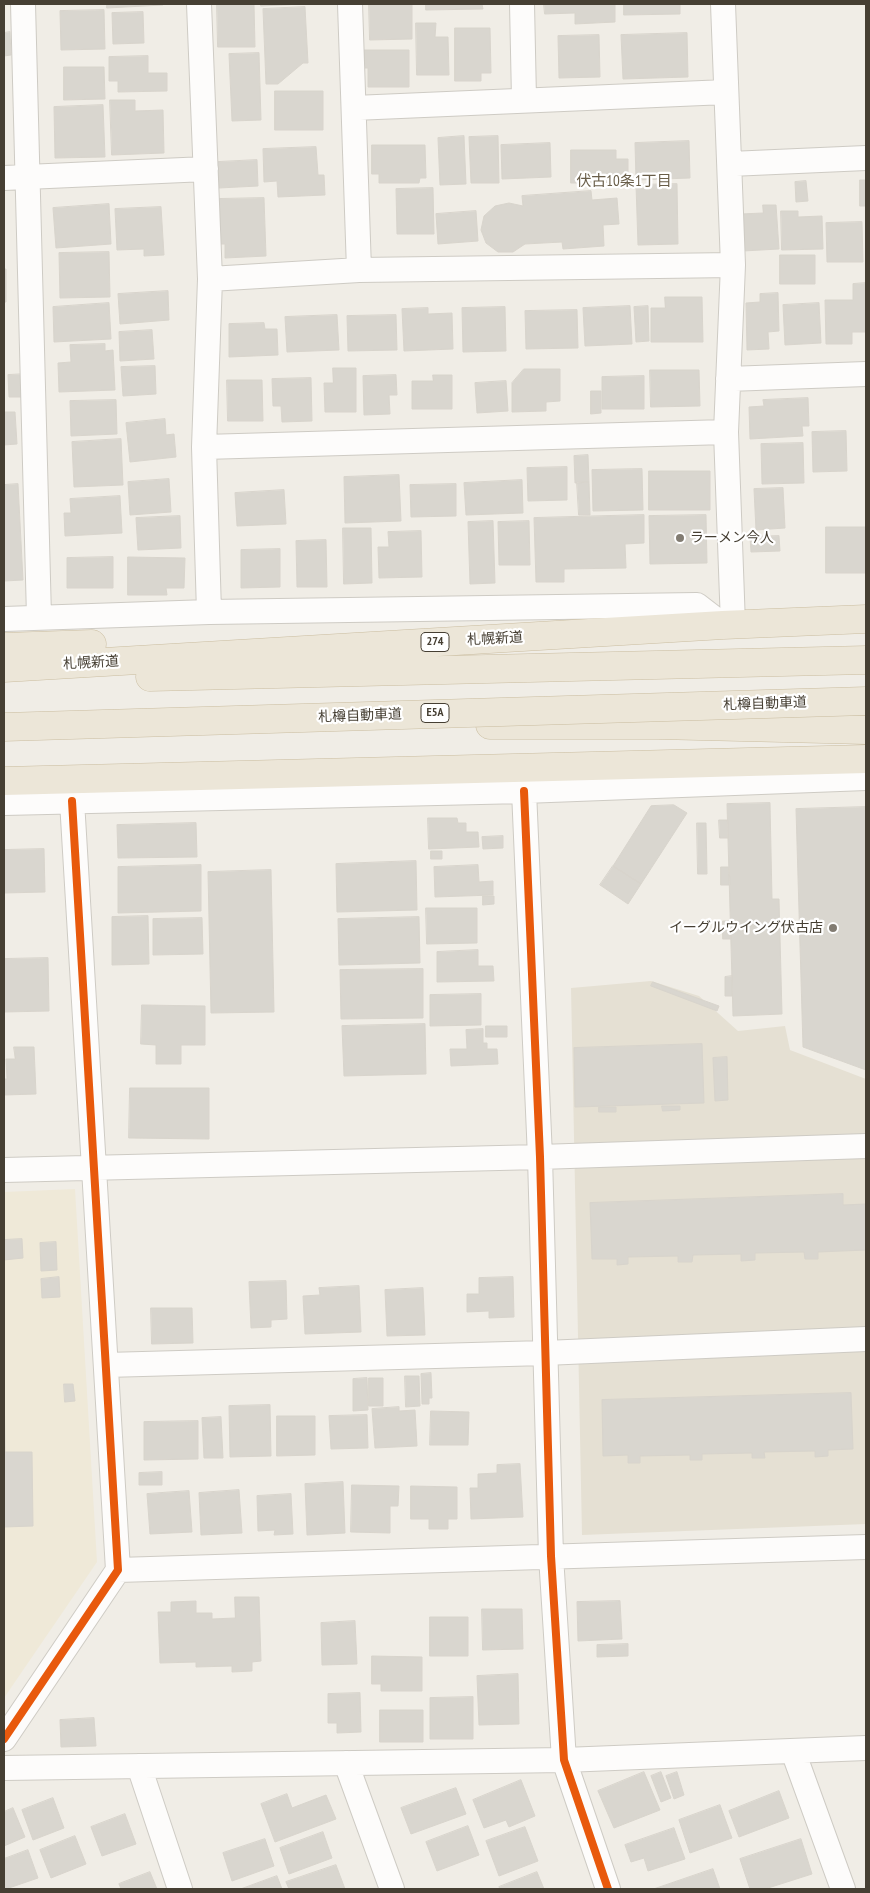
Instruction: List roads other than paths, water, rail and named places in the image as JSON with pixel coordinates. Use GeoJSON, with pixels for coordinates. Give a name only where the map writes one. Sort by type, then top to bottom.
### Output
{"type":"FeatureCollection","features":[{"type":"Feature","properties":{"kind":"highway","name":"札幌新道"},"geometry":{"type":"LineString","coordinates":[[4,668],[728,625],[866,619]]}},
{"type":"Feature","properties":{"kind":"highway"},"geometry":{"type":"LineString","coordinates":[[4,647],[366,635],[400,644]]}},
{"type":"Feature","properties":{"kind":"highway"},"geometry":{"type":"LineString","coordinates":[[4,681],[866,660]]}},
{"type":"Feature","properties":{"kind":"highway","name":"札樽自動車道"},"geometry":{"type":"LineString","coordinates":[[4,726],[866,701]]}},
{"type":"Feature","properties":{"kind":"highway"},"geometry":{"type":"LineString","coordinates":[[4,726],[657,725],[866,730]]}},
{"type":"Feature","properties":{"kind":"highway"},"geometry":{"type":"LineString","coordinates":[[4,781],[866,759]]}},
{"type":"Feature","properties":{"kind":"street"},"geometry":{"type":"LineString","coordinates":[[23,4],[39,617]]}},
{"type":"Feature","properties":{"kind":"street"},"geometry":{"type":"LineString","coordinates":[[199,4],[210,279],[204,447],[209,612]]}},
{"type":"Feature","properties":{"kind":"street"},"geometry":{"type":"LineString","coordinates":[[350,4],[359,270]]}},
{"type":"Feature","properties":{"kind":"street"},"geometry":{"type":"LineString","coordinates":[[522,4],[524,99]]}},
{"type":"Feature","properties":{"kind":"street"},"geometry":{"type":"LineString","coordinates":[[723,4],[733,264],[726,432],[728,625]]}},
{"type":"Feature","properties":{"kind":"street"},"geometry":{"type":"LineString","coordinates":[[354,108],[524,99],[726,92]]}},
{"type":"Feature","properties":{"kind":"street"},"geometry":{"type":"LineString","coordinates":[[730,164],[866,158]]}},
{"type":"Feature","properties":{"kind":"street"},"geometry":{"type":"LineString","coordinates":[[4,178],[206,169]]}},
{"type":"Feature","properties":{"kind":"street"},"geometry":{"type":"LineString","coordinates":[[210,279],[359,270],[733,264]]}},
{"type":"Feature","properties":{"kind":"street"},"geometry":{"type":"LineString","coordinates":[[728,378],[866,374]]}},
{"type":"Feature","properties":{"kind":"street"},"geometry":{"type":"LineString","coordinates":[[204,447],[726,432]]}},
{"type":"Feature","properties":{"kind":"street"},"geometry":{"type":"LineString","coordinates":[[4,619],[209,612],[697,605],[728,625]]}},
{"type":"Feature","properties":{"kind":"street"},"geometry":{"type":"LineString","coordinates":[[4,804],[524,791],[866,778]]}},
{"type":"Feature","properties":{"kind":"street"},"geometry":{"type":"LineString","coordinates":[[524,791],[540,1157],[551,1556],[564,1760],[608,1889]]}},
{"type":"Feature","properties":{"kind":"street"},"geometry":{"type":"LineString","coordinates":[[4,1739],[118,1570],[72,801]]}},
{"type":"Feature","properties":{"kind":"street"},"geometry":{"type":"LineString","coordinates":[[4,1170],[540,1157],[866,1146]]}},
{"type":"Feature","properties":{"kind":"street"},"geometry":{"type":"LineString","coordinates":[[106,1365],[545,1353],[866,1339]]}},
{"type":"Feature","properties":{"kind":"street"},"geometry":{"type":"LineString","coordinates":[[118,1570],[866,1547]]}},
{"type":"Feature","properties":{"kind":"street"},"geometry":{"type":"LineString","coordinates":[[4,1768],[564,1760],[866,1748]]}},
{"type":"Feature","properties":{"kind":"street"},"geometry":{"type":"LineString","coordinates":[[793,1751],[843,1889]]}},
{"type":"Feature","properties":{"kind":"street"},"geometry":{"type":"LineString","coordinates":[[346,1763],[392,1889]]}},
{"type":"Feature","properties":{"kind":"street"},"geometry":{"type":"LineString","coordinates":[[139,1766],[180,1889]]}},
{"type":"Feature","properties":{"kind":"place","name":"ラーメン今人"},"geometry":{"type":"Point","coordinates":[680,538]}},
{"type":"Feature","properties":{"kind":"place","name":"イーグルウイング伏古店"},"geometry":{"type":"Point","coordinates":[833,928]}},
{"type":"Feature","properties":{"kind":"district","name":"伏古10条1丁目"},"geometry":{"type":"Point","coordinates":[624,182]}}]}
